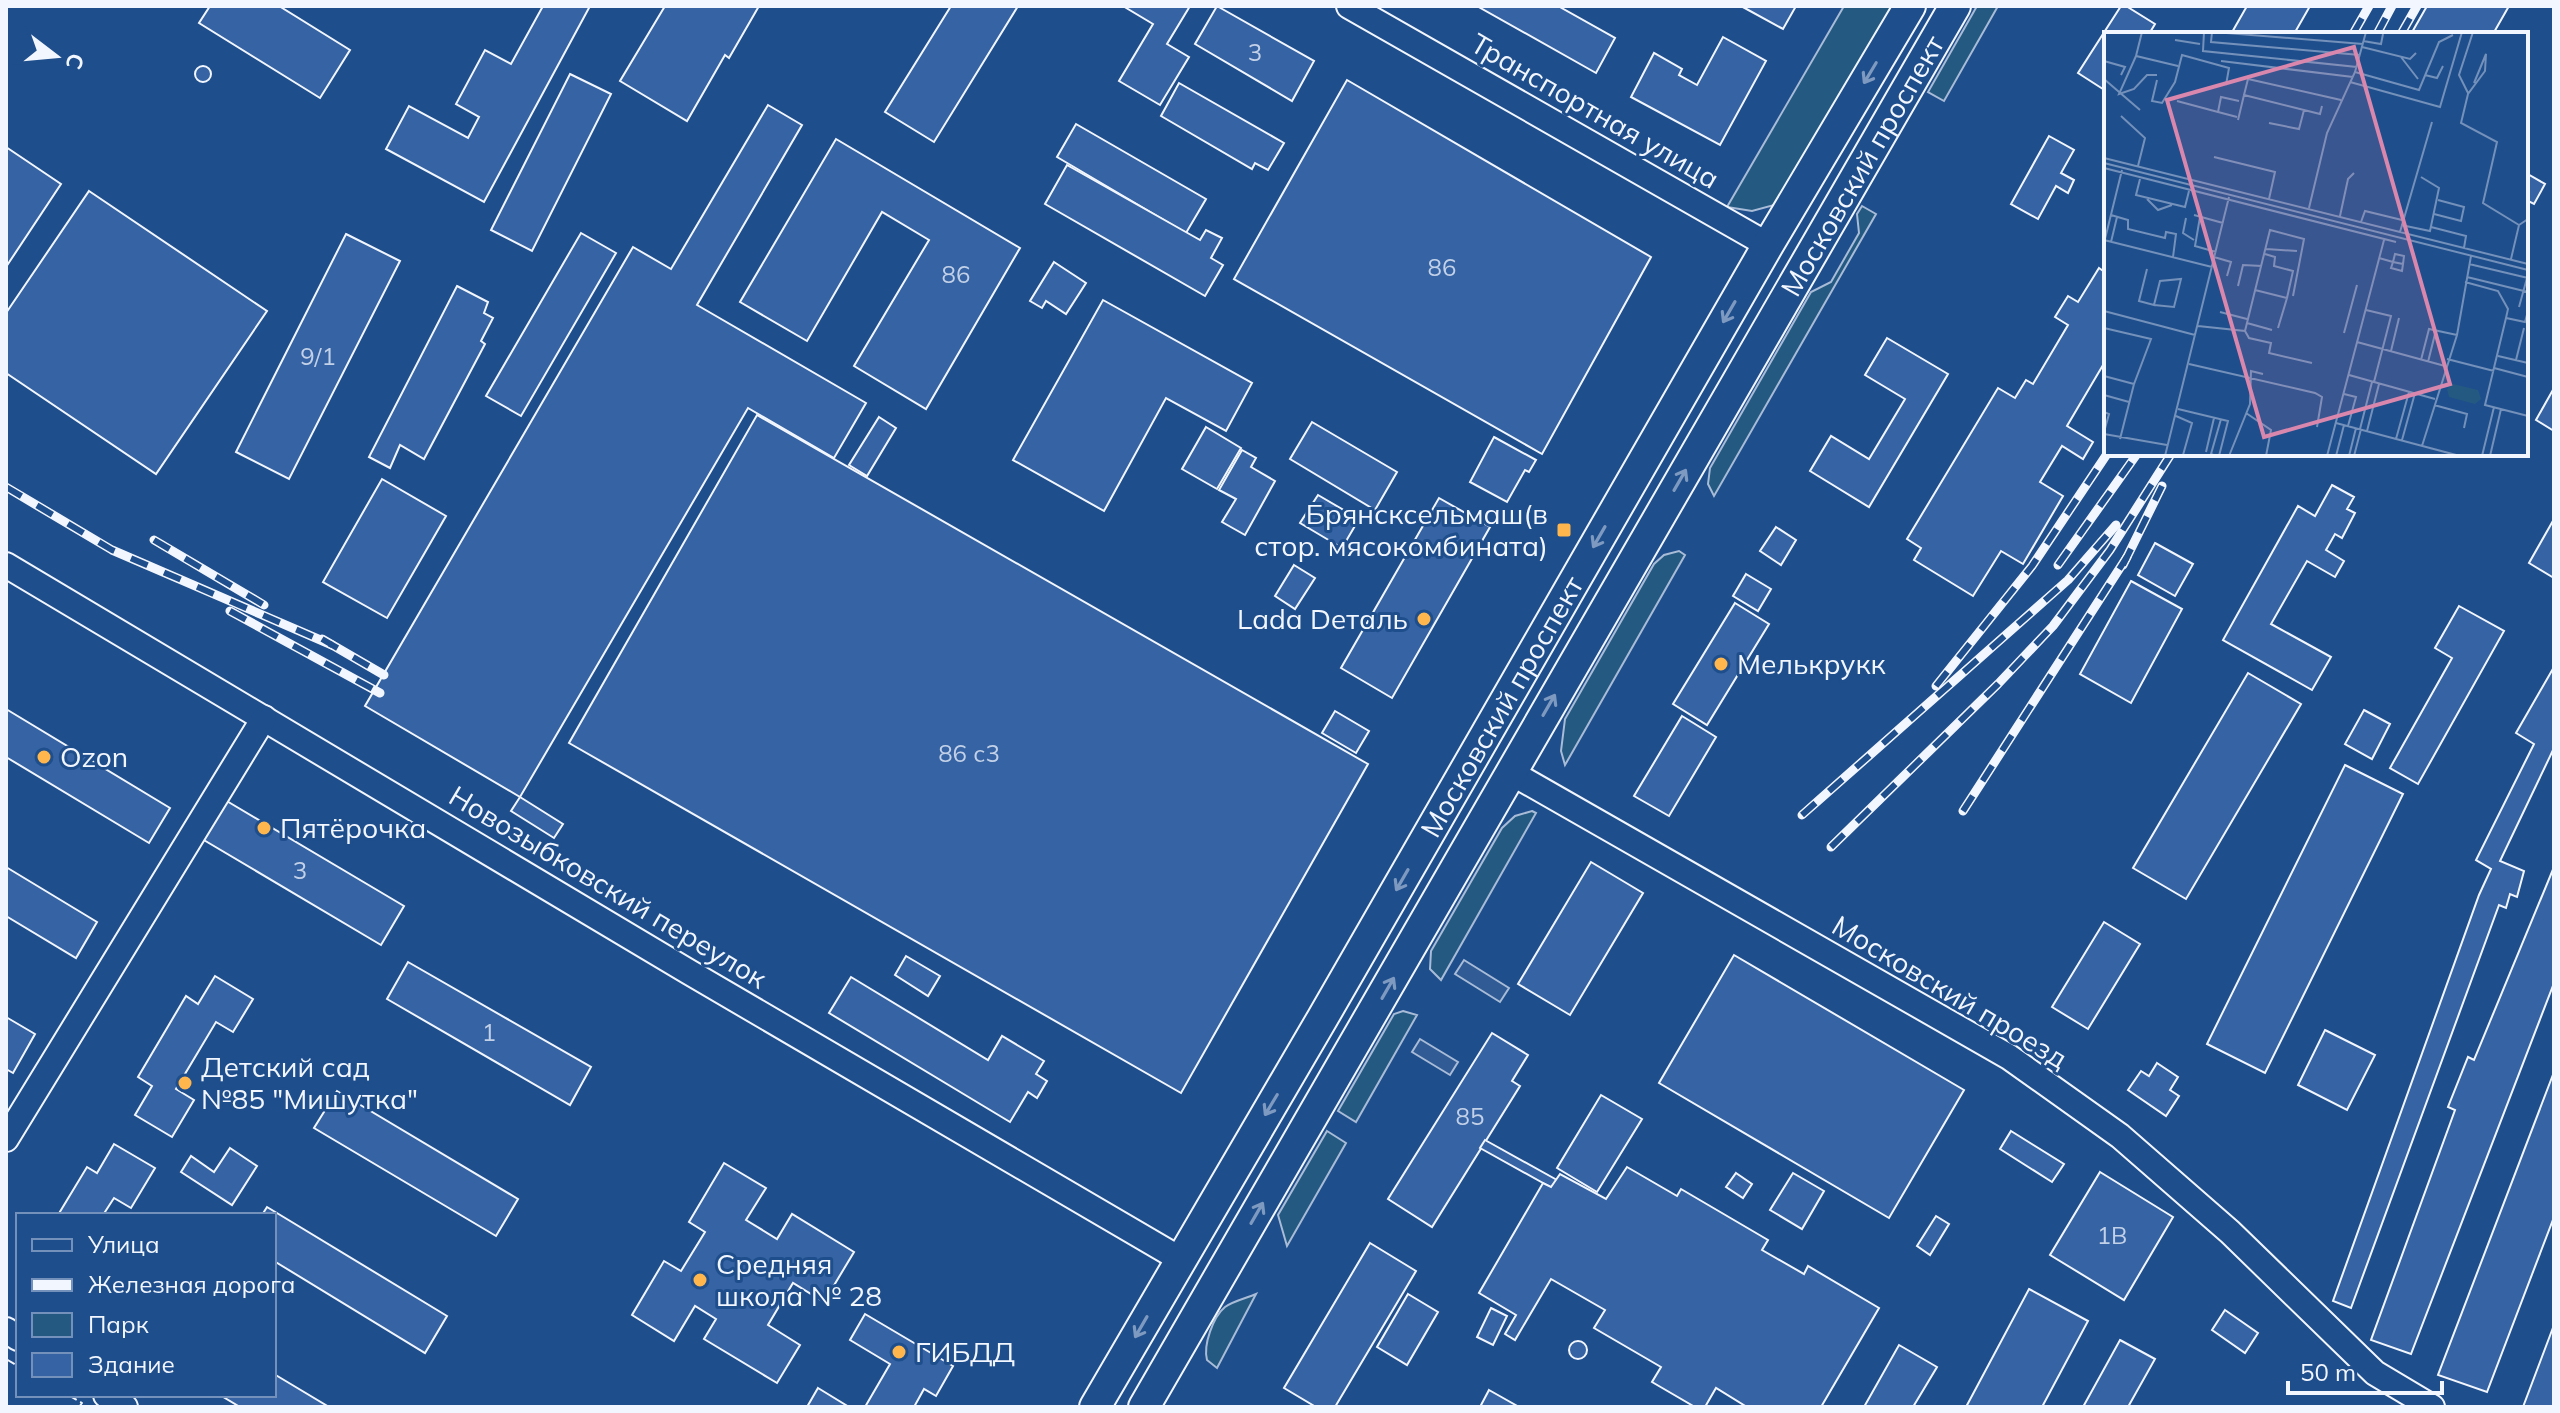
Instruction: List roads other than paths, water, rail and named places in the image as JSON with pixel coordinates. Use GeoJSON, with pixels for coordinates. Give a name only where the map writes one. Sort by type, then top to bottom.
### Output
{"type":"FeatureCollection","features":[{"type":"Feature","properties":{"kind":"main road","name":"Московский проспект"},"geometry":{"type":"LineString","coordinates":[[1095,1407],[1768,245],[1910,6]]}},
{"type":"Feature","properties":{"kind":"main road","name":"Московский проспект"},"geometry":{"type":"LineString","coordinates":[[1144,1407],[1955,6]]}},
{"type":"Feature","properties":{"kind":"main road"},"geometry":{"type":"LineString","coordinates":[[1768,245],[1805,266]]}},
{"type":"Feature","properties":{"kind":"main road"},"geometry":{"type":"LineString","coordinates":[[1180,1259],[1218,1280]]}},
{"type":"Feature","properties":{"kind":"street","name":"Транспортная улица"},"geometry":{"type":"LineString","coordinates":[[1349,6],[1768,245]]}},
{"type":"Feature","properties":{"kind":"street","name":"Новозыбковский переулок"},"geometry":{"type":"LineString","coordinates":[[6,565],[689,972],[1180,1259]]}},
{"type":"Feature","properties":{"kind":"street"},"geometry":{"type":"LineString","coordinates":[[6,1139],[264,718]]}},
{"type":"Feature","properties":{"kind":"street","name":"Московский проезд"},"geometry":{"type":"LineString","coordinates":[[1510,772],[2009,1057],[2120,1136],[2230,1232],[2375,1373],[2432,1407]]}},
{"type":"Feature","properties":{"kind":"railway"},"geometry":{"type":"LineString","coordinates":[[2354,32],[2369,6]]}},
{"type":"Feature","properties":{"kind":"railway"},"geometry":{"type":"LineString","coordinates":[[2378,32],[2392,6]]}},
{"type":"Feature","properties":{"kind":"railway"},"geometry":{"type":"LineString","coordinates":[[2402,32],[2417,6]]}},
{"type":"Feature","properties":{"kind":"railway"},"geometry":{"type":"LineString","coordinates":[[1936,686],[2032,566],[2106,456]]}},
{"type":"Feature","properties":{"kind":"railway"},"geometry":{"type":"LineString","coordinates":[[2058,565],[2136,456]]}},
{"type":"Feature","properties":{"kind":"railway"},"geometry":{"type":"LineString","coordinates":[[1831,847],[2053,626],[2110,550],[2170,456]]}},
{"type":"Feature","properties":{"kind":"railway"},"geometry":{"type":"LineString","coordinates":[[2123,565],[2162,486]]}},
{"type":"Feature","properties":{"kind":"railway"},"geometry":{"type":"LineString","coordinates":[[6,487],[112,550],[332,645]]}},
{"type":"Feature","properties":{"kind":"railway"},"geometry":{"type":"LineString","coordinates":[[1802,815],[2068,580],[2116,525]]}},
{"type":"Feature","properties":{"kind":"railway"},"geometry":{"type":"LineString","coordinates":[[154,540],[264,605]]}},
{"type":"Feature","properties":{"kind":"railway"},"geometry":{"type":"LineString","coordinates":[[1963,811],[2127,557]]}},
{"type":"Feature","properties":{"kind":"railway"},"geometry":{"type":"LineString","coordinates":[[230,611],[380,693]]}},
{"type":"Feature","properties":{"kind":"railway"},"geometry":{"type":"LineString","coordinates":[[322,639],[384,675]]}},
{"type":"Feature","properties":{"kind":"place","name":"Брянсксельмаш(в стор. мясокомбината)"},"geometry":{"type":"Point","coordinates":[1564,530]}},
{"type":"Feature","properties":{"kind":"place","name":"Lada Dеталь"},"geometry":{"type":"Point","coordinates":[1424,619]}},
{"type":"Feature","properties":{"kind":"place","name":"Мелькрукк"},"geometry":{"type":"Point","coordinates":[1721,664]}},
{"type":"Feature","properties":{"kind":"place","name":"Ozon"},"geometry":{"type":"Point","coordinates":[44,757]}},
{"type":"Feature","properties":{"kind":"place","name":"Пятёрочка"},"geometry":{"type":"Point","coordinates":[264,828]}},
{"type":"Feature","properties":{"kind":"place","name":"Детский сад №85 \"Мишутка\""},"geometry":{"type":"Point","coordinates":[185,1083]}},
{"type":"Feature","properties":{"kind":"place","name":"Средняя школа № 28"},"geometry":{"type":"Point","coordinates":[700,1280]}},
{"type":"Feature","properties":{"kind":"place","name":"ГИБДД"},"geometry":{"type":"Point","coordinates":[899,1352]}}]}
